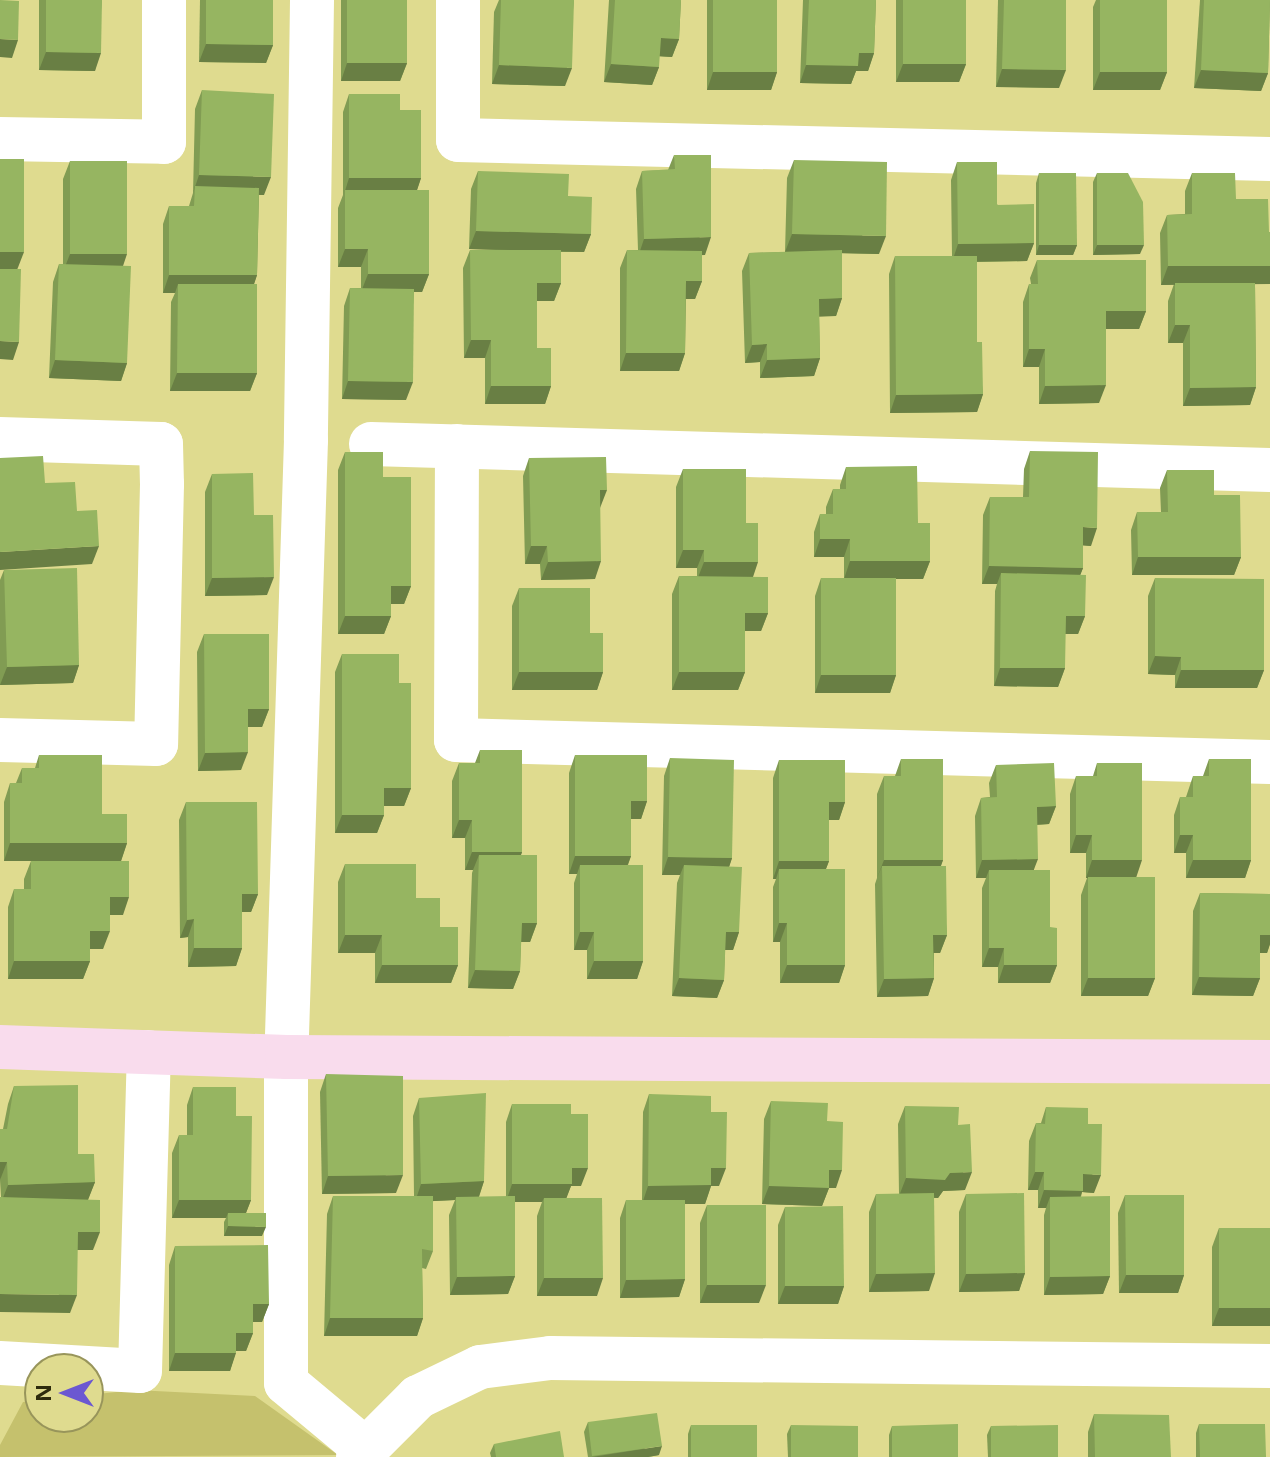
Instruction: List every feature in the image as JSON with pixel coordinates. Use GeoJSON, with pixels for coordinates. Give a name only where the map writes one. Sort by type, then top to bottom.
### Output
{"type":"FeatureCollection","features":[{"type":"Feature","properties":{"kind":"street"},"geometry":{"type":"LineString","coordinates":[[0,139],[164,142],[164,0]]}},
{"type":"Feature","properties":{"kind":"street"},"geometry":{"type":"LineString","coordinates":[[312,0],[306,440],[287,1057],[286,1383],[361,1452],[418,1397],[480,1367],[550,1358],[1270,1366]]}},
{"type":"Feature","properties":{"kind":"street"},"geometry":{"type":"LineString","coordinates":[[458,0],[458,140],[1270,159]]}},
{"type":"Feature","properties":{"kind":"street"},"geometry":{"type":"LineString","coordinates":[[0,439],[161,444],[162,484],[156,744],[0,740]]}},
{"type":"Feature","properties":{"kind":"street"},"geometry":{"type":"LineString","coordinates":[[371,444],[1270,470]]}},
{"type":"Feature","properties":{"kind":"street"},"geometry":{"type":"LineString","coordinates":[[457,446],[456,740],[1270,762]]}},
{"type":"Feature","properties":{"kind":"street"},"geometry":{"type":"LineString","coordinates":[[0,1047],[287,1057],[1270,1062]]}},
{"type":"Feature","properties":{"kind":"street"},"geometry":{"type":"LineString","coordinates":[[0,1363],[140,1371],[149,1052]]}},
{"type":"Feature","properties":{"kind":"shaded area"},"geometry":{"type":"Polygon","coordinates":[[[135,1390],[255,1396],[338,1455],[0,1457],[0,1445],[23,1402],[24,1433],[104,1433],[104,1393],[135,1390]]]}},
{"type":"Feature","properties":{"kind":"building"},"geometry":{"type":"Polygon","coordinates":[[[0,0],[19,1],[18,40],[0,39],[0,0]]]}},
{"type":"Feature","properties":{"kind":"building"},"geometry":{"type":"Polygon","coordinates":[[[46,0],[102,0],[101,53],[46,52],[46,0]]]}},
{"type":"Feature","properties":{"kind":"building"},"geometry":{"type":"Polygon","coordinates":[[[206,0],[273,0],[273,45],[206,44],[206,0]]]}},
{"type":"Feature","properties":{"kind":"building"},"geometry":{"type":"Polygon","coordinates":[[[347,0],[407,0],[407,63],[347,63],[347,0]]]}},
{"type":"Feature","properties":{"kind":"building"},"geometry":{"type":"Polygon","coordinates":[[[501,0],[574,0],[572,68],[499,65],[501,0]]]}},
{"type":"Feature","properties":{"kind":"building"},"geometry":{"type":"Polygon","coordinates":[[[615,0],[681,0],[679,39],[661,38],[659,67],[611,64],[615,0]]]}},
{"type":"Feature","properties":{"kind":"building"},"geometry":{"type":"Polygon","coordinates":[[[713,0],[777,0],[777,72],[713,72],[713,0]]]}},
{"type":"Feature","properties":{"kind":"building"},"geometry":{"type":"Polygon","coordinates":[[[809,0],[876,0],[874,53],[859,53],[858,66],[806,65],[809,0]]]}},
{"type":"Feature","properties":{"kind":"building"},"geometry":{"type":"Polygon","coordinates":[[[903,0],[966,0],[966,64],[903,64],[903,0]]]}},
{"type":"Feature","properties":{"kind":"building"},"geometry":{"type":"Polygon","coordinates":[[[1004,0],[1066,0],[1066,70],[1002,69],[1004,0]]]}},
{"type":"Feature","properties":{"kind":"building"},"geometry":{"type":"Polygon","coordinates":[[[1100,0],[1167,0],[1167,72],[1100,72],[1100,0]]]}},
{"type":"Feature","properties":{"kind":"building"},"geometry":{"type":"Polygon","coordinates":[[[1204,0],[1270,0],[1268,73],[1201,70],[1204,0]]]}},
{"type":"Feature","properties":{"kind":"building"},"geometry":{"type":"Polygon","coordinates":[[[202,90],[274,94],[271,177],[199,175],[202,90]]]}},
{"type":"Feature","properties":{"kind":"building"},"geometry":{"type":"Polygon","coordinates":[[[349,94],[400,94],[400,110],[421,110],[421,178],[349,178],[349,94]]]}},
{"type":"Feature","properties":{"kind":"building"},"geometry":{"type":"Polygon","coordinates":[[[674,155],[711,155],[711,237],[644,239],[642,171],[675,169],[674,155]]]}},
{"type":"Feature","properties":{"kind":"building"},"geometry":{"type":"Polygon","coordinates":[[[0,159],[24,159],[24,252],[0,252],[0,159]]]}},
{"type":"Feature","properties":{"kind":"building"},"geometry":{"type":"Polygon","coordinates":[[[794,160],[887,162],[886,236],[792,234],[794,160]]]}},
{"type":"Feature","properties":{"kind":"building"},"geometry":{"type":"Polygon","coordinates":[[[70,161],[127,161],[127,254],[70,254],[70,161]]]}},
{"type":"Feature","properties":{"kind":"building"},"geometry":{"type":"Polygon","coordinates":[[[957,162],[997,162],[997,205],[1034,204],[1034,243],[958,244],[957,162]]]}},
{"type":"Feature","properties":{"kind":"building"},"geometry":{"type":"Polygon","coordinates":[[[478,171],[569,174],[568,196],[592,197],[591,234],[476,231],[478,171]]]}},
{"type":"Feature","properties":{"kind":"building"},"geometry":{"type":"Polygon","coordinates":[[[1039,173],[1076,173],[1077,245],[1039,245],[1039,173]]]}},
{"type":"Feature","properties":{"kind":"building"},"geometry":{"type":"Polygon","coordinates":[[[1097,173],[1128,173],[1143,202],[1144,245],[1097,245],[1097,173]]]}},
{"type":"Feature","properties":{"kind":"building"},"geometry":{"type":"Polygon","coordinates":[[[1192,173],[1235,173],[1236,199],[1268,199],[1270,266],[1168,266],[1167,215],[1192,214],[1192,173]]]}},
{"type":"Feature","properties":{"kind":"building"},"geometry":{"type":"Polygon","coordinates":[[[195,186],[259,188],[257,275],[169,275],[169,206],[194,206],[195,186]]]}},
{"type":"Feature","properties":{"kind":"building"},"geometry":{"type":"Polygon","coordinates":[[[345,190],[429,190],[429,274],[368,274],[368,249],[345,249],[345,190]]]}},
{"type":"Feature","properties":{"kind":"building"},"geometry":{"type":"Polygon","coordinates":[[[470,250],[561,250],[561,283],[537,283],[537,348],[551,348],[551,386],[491,386],[491,340],[471,340],[470,250]]]}},
{"type":"Feature","properties":{"kind":"building"},"geometry":{"type":"Polygon","coordinates":[[[627,250],[702,251],[702,281],[686,281],[685,353],[626,353],[627,250]]]}},
{"type":"Feature","properties":{"kind":"building"},"geometry":{"type":"Polygon","coordinates":[[[842,250],[842,298],[819,299],[820,358],[767,360],[767,344],[752,345],[749,253],[842,250]]]}},
{"type":"Feature","properties":{"kind":"building"},"geometry":{"type":"Polygon","coordinates":[[[895,256],[977,256],[977,342],[982,342],[983,394],[896,395],[895,256]]]}},
{"type":"Feature","properties":{"kind":"building"},"geometry":{"type":"Polygon","coordinates":[[[1037,260],[1146,260],[1146,311],[1106,311],[1106,385],[1045,386],[1045,349],[1029,349],[1029,284],[1038,284],[1037,260]]]}},
{"type":"Feature","properties":{"kind":"building"},"geometry":{"type":"Polygon","coordinates":[[[59,264],[131,266],[127,363],[55,360],[59,264]]]}},
{"type":"Feature","properties":{"kind":"building"},"geometry":{"type":"Polygon","coordinates":[[[0,269],[21,269],[19,342],[0,341],[0,269]]]}},
{"type":"Feature","properties":{"kind":"building"},"geometry":{"type":"Polygon","coordinates":[[[1175,283],[1255,283],[1256,387],[1190,388],[1190,325],[1175,325],[1175,283]]]}},
{"type":"Feature","properties":{"kind":"building"},"geometry":{"type":"Polygon","coordinates":[[[178,284],[257,284],[257,373],[177,373],[178,284]]]}},
{"type":"Feature","properties":{"kind":"building"},"geometry":{"type":"Polygon","coordinates":[[[350,288],[414,289],[413,382],[348,381],[350,288]]]}},
{"type":"Feature","properties":{"kind":"building"},"geometry":{"type":"Polygon","coordinates":[[[1030,451],[1098,452],[1097,528],[1083,527],[1083,568],[989,566],[990,497],[1029,497],[1030,451]]]}},
{"type":"Feature","properties":{"kind":"building"},"geometry":{"type":"Polygon","coordinates":[[[345,452],[383,452],[383,477],[411,477],[411,586],[391,586],[391,616],[345,616],[345,452]]]}},
{"type":"Feature","properties":{"kind":"building"},"geometry":{"type":"Polygon","coordinates":[[[43,456],[45,483],[75,482],[77,511],[97,510],[99,546],[0,552],[0,458],[43,456]]]}},
{"type":"Feature","properties":{"kind":"building"},"geometry":{"type":"Polygon","coordinates":[[[606,457],[607,490],[600,490],[601,561],[548,562],[547,546],[531,546],[529,458],[606,457]]]}},
{"type":"Feature","properties":{"kind":"building"},"geometry":{"type":"Polygon","coordinates":[[[917,466],[918,523],[930,523],[930,561],[850,561],[850,539],[820,539],[820,514],[833,514],[833,489],[846,489],[846,467],[917,466]]]}},
{"type":"Feature","properties":{"kind":"building"},"geometry":{"type":"Polygon","coordinates":[[[683,469],[746,469],[746,523],[758,523],[758,562],[704,562],[704,550],[683,550],[683,469]]]}},
{"type":"Feature","properties":{"kind":"building"},"geometry":{"type":"Polygon","coordinates":[[[1167,470],[1214,470],[1214,495],[1240,495],[1241,557],[1138,557],[1137,512],[1168,512],[1167,470]]]}},
{"type":"Feature","properties":{"kind":"building"},"geometry":{"type":"Polygon","coordinates":[[[253,473],[254,515],[273,515],[274,577],[212,578],[212,474],[253,473]]]}},
{"type":"Feature","properties":{"kind":"building"},"geometry":{"type":"Polygon","coordinates":[[[77,568],[79,665],[7,667],[4,570],[77,568]]]}},
{"type":"Feature","properties":{"kind":"building"},"geometry":{"type":"Polygon","coordinates":[[[1001,573],[1086,575],[1085,616],[1066,616],[1065,668],[1000,668],[1001,573]]]}},
{"type":"Feature","properties":{"kind":"building"},"geometry":{"type":"Polygon","coordinates":[[[679,576],[768,577],[768,613],[745,613],[745,672],[679,672],[679,576]]]}},
{"type":"Feature","properties":{"kind":"building"},"geometry":{"type":"Polygon","coordinates":[[[821,578],[896,578],[896,675],[821,675],[821,578]]]}},
{"type":"Feature","properties":{"kind":"building"},"geometry":{"type":"Polygon","coordinates":[[[1155,578],[1264,579],[1264,670],[1181,670],[1181,657],[1155,656],[1155,578]]]}},
{"type":"Feature","properties":{"kind":"building"},"geometry":{"type":"Polygon","coordinates":[[[519,588],[590,588],[590,633],[603,633],[603,672],[519,672],[519,588]]]}},
{"type":"Feature","properties":{"kind":"building"},"geometry":{"type":"Polygon","coordinates":[[[204,634],[269,634],[269,709],[248,709],[248,752],[205,753],[204,634]]]}},
{"type":"Feature","properties":{"kind":"building"},"geometry":{"type":"Polygon","coordinates":[[[342,654],[399,654],[399,683],[411,683],[411,788],[384,788],[384,815],[342,815],[342,654]]]}},
{"type":"Feature","properties":{"kind":"building"},"geometry":{"type":"Polygon","coordinates":[[[480,750],[522,750],[522,852],[472,852],[472,820],[459,820],[459,763],[480,763],[480,750]]]}},
{"type":"Feature","properties":{"kind":"building"},"geometry":{"type":"Polygon","coordinates":[[[39,755],[102,755],[102,814],[127,814],[127,843],[10,843],[10,783],[22,783],[22,768],[39,768],[39,755]]]}},
{"type":"Feature","properties":{"kind":"building"},"geometry":{"type":"Polygon","coordinates":[[[575,755],[647,755],[647,801],[631,801],[631,856],[575,856],[575,755]]]}},
{"type":"Feature","properties":{"kind":"building"},"geometry":{"type":"Polygon","coordinates":[[[670,758],[734,760],[732,858],[668,857],[670,758]]]}},
{"type":"Feature","properties":{"kind":"building"},"geometry":{"type":"Polygon","coordinates":[[[901,759],[943,759],[943,860],[884,860],[884,776],[901,776],[901,759]]]}},
{"type":"Feature","properties":{"kind":"building"},"geometry":{"type":"Polygon","coordinates":[[[1209,759],[1251,759],[1251,860],[1193,860],[1193,835],[1180,835],[1180,797],[1193,797],[1193,776],[1209,776],[1209,759]]]}},
{"type":"Feature","properties":{"kind":"building"},"geometry":{"type":"Polygon","coordinates":[[[779,760],[845,760],[845,802],[829,802],[829,861],[779,861],[779,760]]]}},
{"type":"Feature","properties":{"kind":"building"},"geometry":{"type":"Polygon","coordinates":[[[1054,763],[1056,806],[1037,807],[1038,859],[982,860],[981,798],[997,797],[996,765],[1054,763]]]}},
{"type":"Feature","properties":{"kind":"building"},"geometry":{"type":"Polygon","coordinates":[[[1097,763],[1142,763],[1142,860],[1092,860],[1092,835],[1076,835],[1076,776],[1097,776],[1097,763]]]}},
{"type":"Feature","properties":{"kind":"building"},"geometry":{"type":"Polygon","coordinates":[[[186,802],[257,802],[258,894],[242,894],[242,948],[194,948],[194,919],[187,920],[186,802]]]}},
{"type":"Feature","properties":{"kind":"building"},"geometry":{"type":"Polygon","coordinates":[[[479,855],[537,855],[537,923],[522,923],[520,971],[475,970],[479,855]]]}},
{"type":"Feature","properties":{"kind":"building"},"geometry":{"type":"Polygon","coordinates":[[[31,861],[129,861],[129,897],[110,897],[110,931],[90,931],[90,961],[14,961],[14,889],[31,889],[31,861]]]}},
{"type":"Feature","properties":{"kind":"building"},"geometry":{"type":"Polygon","coordinates":[[[345,864],[416,864],[416,898],[440,898],[440,927],[458,927],[458,965],[382,965],[382,935],[345,935],[345,864]]]}},
{"type":"Feature","properties":{"kind":"building"},"geometry":{"type":"Polygon","coordinates":[[[580,865],[643,865],[643,961],[594,961],[594,932],[580,932],[580,865]]]}},
{"type":"Feature","properties":{"kind":"building"},"geometry":{"type":"Polygon","coordinates":[[[684,865],[742,867],[739,932],[726,932],[724,980],[679,978],[684,865]]]}},
{"type":"Feature","properties":{"kind":"building"},"geometry":{"type":"Polygon","coordinates":[[[882,866],[946,866],[947,935],[933,935],[934,978],[884,979],[882,866]]]}},
{"type":"Feature","properties":{"kind":"building"},"geometry":{"type":"Polygon","coordinates":[[[779,869],[845,869],[845,965],[787,965],[787,923],[779,923],[779,869]]]}},
{"type":"Feature","properties":{"kind":"building"},"geometry":{"type":"Polygon","coordinates":[[[989,870],[1050,870],[1050,927],[1057,928],[1057,965],[1004,965],[1004,948],[989,948],[989,870]]]}},
{"type":"Feature","properties":{"kind":"building"},"geometry":{"type":"Polygon","coordinates":[[[1088,877],[1155,877],[1155,978],[1088,978],[1088,877]]]}},
{"type":"Feature","properties":{"kind":"building"},"geometry":{"type":"Polygon","coordinates":[[[1200,893],[1270,894],[1270,935],[1260,935],[1260,978],[1199,977],[1200,893]]]}},
{"type":"Feature","properties":{"kind":"building"},"geometry":{"type":"Polygon","coordinates":[[[326,1074],[403,1076],[403,1175],[328,1176],[326,1074]]]}},
{"type":"Feature","properties":{"kind":"building"},"geometry":{"type":"Polygon","coordinates":[[[78,1085],[78,1154],[94,1154],[95,1182],[8,1185],[7,1162],[0,1162],[0,1129],[7,1129],[14,1086],[78,1085]]]}},
{"type":"Feature","properties":{"kind":"building"},"geometry":{"type":"Polygon","coordinates":[[[193,1087],[236,1087],[236,1116],[252,1116],[251,1200],[179,1200],[179,1135],[193,1135],[193,1087]]]}},
{"type":"Feature","properties":{"kind":"building"},"geometry":{"type":"Polygon","coordinates":[[[486,1093],[484,1181],[421,1184],[419,1098],[486,1093]]]}},
{"type":"Feature","properties":{"kind":"building"},"geometry":{"type":"Polygon","coordinates":[[[649,1094],[711,1096],[711,1112],[727,1112],[726,1168],[711,1168],[711,1185],[648,1186],[649,1094]]]}},
{"type":"Feature","properties":{"kind":"building"},"geometry":{"type":"Polygon","coordinates":[[[771,1101],[828,1103],[827,1121],[843,1122],[842,1170],[829,1170],[829,1188],[769,1186],[771,1101]]]}},
{"type":"Feature","properties":{"kind":"building"},"geometry":{"type":"Polygon","coordinates":[[[512,1104],[571,1104],[571,1114],[588,1114],[588,1168],[572,1168],[572,1184],[512,1184],[512,1104]]]}},
{"type":"Feature","properties":{"kind":"building"},"geometry":{"type":"Polygon","coordinates":[[[905,1106],[959,1107],[958,1125],[970,1124],[972,1172],[950,1173],[945,1180],[906,1178],[905,1106]]]}},
{"type":"Feature","properties":{"kind":"building"},"geometry":{"type":"Polygon","coordinates":[[[1046,1107],[1088,1108],[1088,1124],[1102,1124],[1101,1175],[1083,1174],[1083,1191],[1044,1190],[1044,1172],[1035,1172],[1036,1123],[1045,1124],[1046,1107]]]}},
{"type":"Feature","properties":{"kind":"building"},"geometry":{"type":"Polygon","coordinates":[[[934,1193],[935,1273],[876,1274],[876,1194],[934,1193]]]}},
{"type":"Feature","properties":{"kind":"building"},"geometry":{"type":"Polygon","coordinates":[[[1024,1193],[1025,1273],[966,1274],[966,1194],[1024,1193]]]}},
{"type":"Feature","properties":{"kind":"building"},"geometry":{"type":"Polygon","coordinates":[[[1125,1195],[1184,1195],[1184,1275],[1126,1275],[1125,1195]]]}},
{"type":"Feature","properties":{"kind":"building"},"geometry":{"type":"Polygon","coordinates":[[[333,1196],[433,1196],[433,1251],[422,1249],[423,1318],[330,1318],[333,1196]]]}},
{"type":"Feature","properties":{"kind":"building"},"geometry":{"type":"Polygon","coordinates":[[[515,1196],[515,1276],[457,1277],[456,1197],[515,1196]]]}},
{"type":"Feature","properties":{"kind":"building"},"geometry":{"type":"Polygon","coordinates":[[[1110,1196],[1110,1276],[1050,1277],[1050,1197],[1110,1196]]]}},
{"type":"Feature","properties":{"kind":"building"},"geometry":{"type":"Polygon","coordinates":[[[0,1197],[100,1200],[100,1232],[78,1232],[77,1295],[0,1294],[0,1197]]]}},
{"type":"Feature","properties":{"kind":"building"},"geometry":{"type":"Polygon","coordinates":[[[544,1198],[602,1198],[603,1278],[544,1278],[544,1198]]]}},
{"type":"Feature","properties":{"kind":"building"},"geometry":{"type":"Polygon","coordinates":[[[626,1200],[685,1200],[685,1279],[626,1280],[626,1200]]]}},
{"type":"Feature","properties":{"kind":"building"},"geometry":{"type":"Polygon","coordinates":[[[707,1205],[766,1205],[766,1285],[707,1285],[707,1205]]]}},
{"type":"Feature","properties":{"kind":"building"},"geometry":{"type":"Polygon","coordinates":[[[843,1206],[844,1286],[785,1286],[785,1207],[843,1206]]]}},
{"type":"Feature","properties":{"kind":"building"},"geometry":{"type":"Polygon","coordinates":[[[228,1213],[266,1213],[266,1227],[228,1226],[228,1213]]]}},
{"type":"Feature","properties":{"kind":"building"},"geometry":{"type":"Polygon","coordinates":[[[1219,1228],[1270,1228],[1270,1308],[1219,1308],[1219,1228]]]}},
{"type":"Feature","properties":{"kind":"building"},"geometry":{"type":"Polygon","coordinates":[[[268,1245],[269,1304],[253,1304],[253,1333],[236,1333],[236,1353],[175,1353],[175,1246],[268,1245]]]}},
{"type":"Feature","properties":{"kind":"building"},"geometry":{"type":"Polygon","coordinates":[[[657,1413],[662,1446],[592,1456],[588,1422],[657,1413]]]}},
{"type":"Feature","properties":{"kind":"building"},"geometry":{"type":"Polygon","coordinates":[[[1094,1414],[1169,1415],[1171,1457],[1095,1457],[1094,1414]]]}},
{"type":"Feature","properties":{"kind":"building"},"geometry":{"type":"Polygon","coordinates":[[[958,1424],[958,1457],[892,1457],[892,1426],[958,1424]]]}},
{"type":"Feature","properties":{"kind":"building"},"geometry":{"type":"Polygon","coordinates":[[[1199,1424],[1265,1424],[1266,1457],[1200,1457],[1199,1424]]]}},
{"type":"Feature","properties":{"kind":"building"},"geometry":{"type":"Polygon","coordinates":[[[691,1425],[757,1425],[757,1457],[691,1457],[691,1425]]]}},
{"type":"Feature","properties":{"kind":"building"},"geometry":{"type":"Polygon","coordinates":[[[791,1425],[858,1426],[858,1457],[791,1457],[791,1425]]]}},
{"type":"Feature","properties":{"kind":"building"},"geometry":{"type":"Polygon","coordinates":[[[1058,1425],[1058,1457],[991,1457],[991,1426],[1058,1425]]]}},
{"type":"Feature","properties":{"kind":"building"},"geometry":{"type":"Polygon","coordinates":[[[560,1431],[564,1457],[496,1457],[494,1444],[560,1431]]]}}]}
